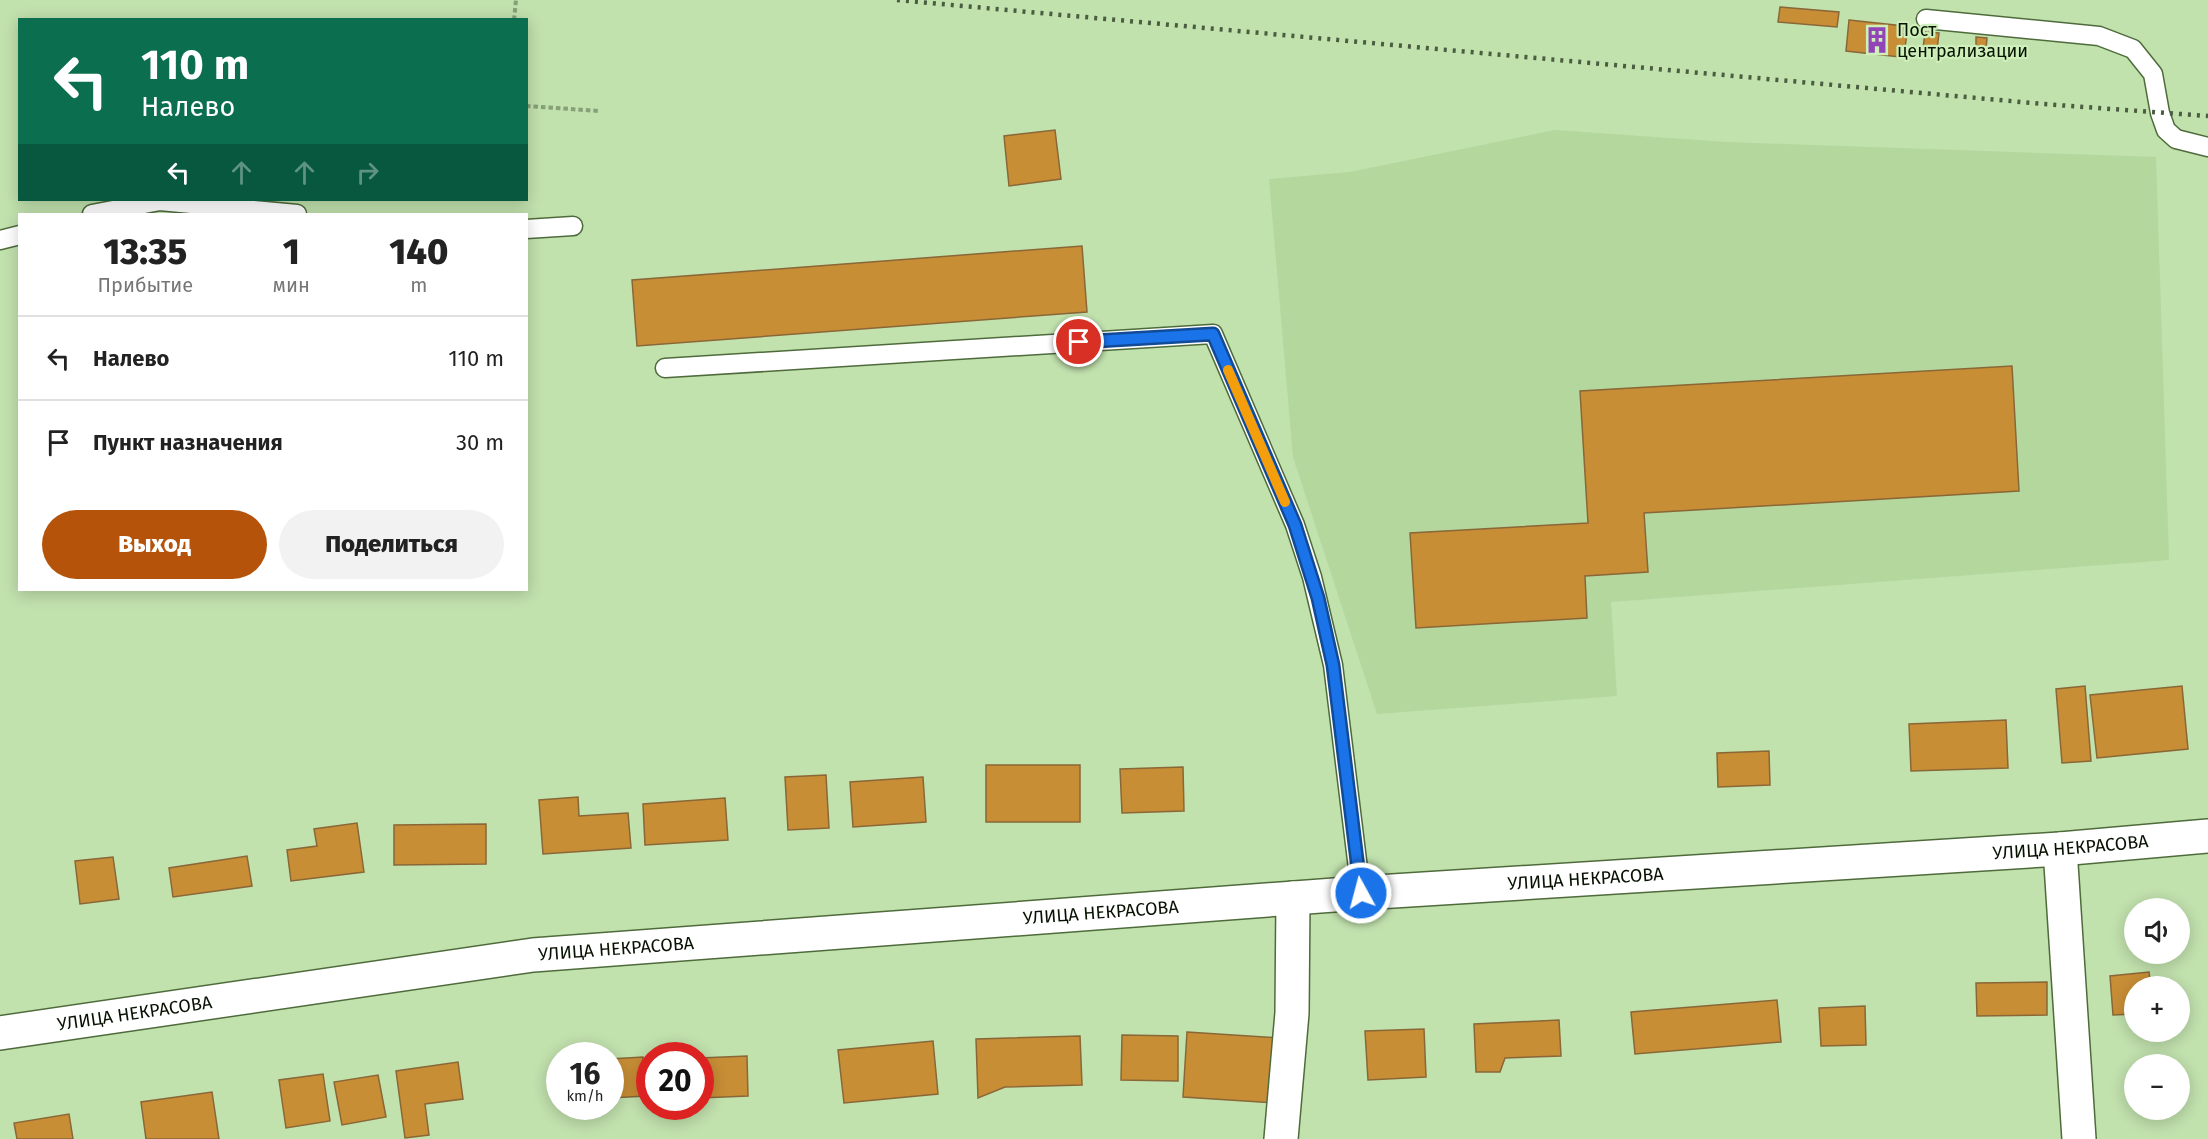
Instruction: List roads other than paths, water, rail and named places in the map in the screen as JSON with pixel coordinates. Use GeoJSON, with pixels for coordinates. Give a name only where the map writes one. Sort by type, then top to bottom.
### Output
{"type":"FeatureCollection","features":[{"type":"Feature","properties":{"kind":"street","name":"УЛИЦА НЕКРАСОВА"},"geometry":{"type":"LineString","coordinates":[[0,1033],[534,955],[1361,893],[2060,849],[2208,836]]}},
{"type":"Feature","properties":{"kind":"street"},"geometry":{"type":"LineString","coordinates":[[2060,849],[2079,1139]]}},
{"type":"Feature","properties":{"kind":"street"},"geometry":{"type":"LineString","coordinates":[[1281,1139],[1292,1013],[1293,898]]}},
{"type":"Feature","properties":{"kind":"lane"},"geometry":{"type":"LineString","coordinates":[[1926,19],[2099,36],[2133,50],[2153,74],[2158,90],[2160,113],[2166,130],[2176,140],[2208,147]]}},
{"type":"Feature","properties":{"kind":"lane"},"geometry":{"type":"LineString","coordinates":[[97,213],[160,201],[286,213]]}},
{"type":"Feature","properties":{"kind":"lane"},"geometry":{"type":"LineString","coordinates":[[528,229],[573,226]]}},
{"type":"Feature","properties":{"kind":"lane"},"geometry":{"type":"LineString","coordinates":[[0,240],[18,236]]}},
{"type":"Feature","properties":{"kind":"lane"},"geometry":{"type":"LineString","coordinates":[[665,368],[1213,334],[1295,525],[1318,598],[1333,665],[1361,893]]}},
{"type":"Feature","properties":{"kind":"railway"},"geometry":{"type":"LineString","coordinates":[[897,0],[2043,104],[2208,116]]}},
{"type":"Feature","properties":{"kind":"place","name":"Пост централизации"},"geometry":{"type":"Point","coordinates":[1877,40]}}]}
